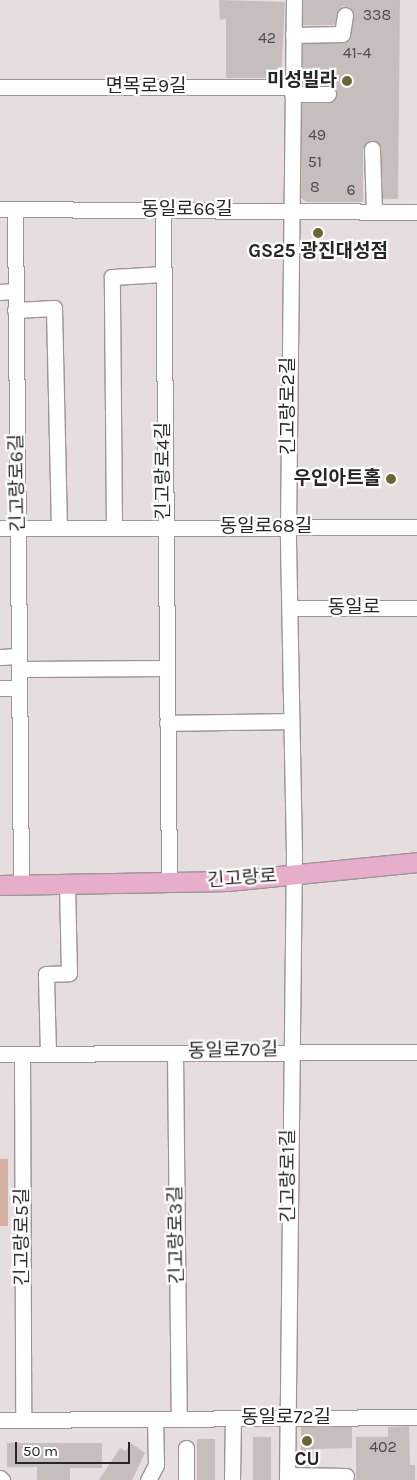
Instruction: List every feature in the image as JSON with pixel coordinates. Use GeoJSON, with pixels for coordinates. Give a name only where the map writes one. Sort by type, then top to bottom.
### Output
{"type":"FeatureCollection","features":[{"type":"Feature","properties":{"kind":"main road","name":"긴고랑로"},"geometry":{"type":"LineString","coordinates":[[0,886],[169,883],[291,876],[417,862]]}},
{"type":"Feature","properties":{"kind":"street","name":"긴고랑로2길"},"geometry":{"type":"LineString","coordinates":[[291,876],[294,854],[290,721],[291,608],[288,527],[290,210],[294,0]]}},
{"type":"Feature","properties":{"kind":"street"},"geometry":{"type":"LineString","coordinates":[[293,35],[342,34],[345,15]]}},
{"type":"Feature","properties":{"kind":"street","name":"면목로9길"},"geometry":{"type":"LineString","coordinates":[[0,87],[292,90],[328,94]]}},
{"type":"Feature","properties":{"kind":"street"},"geometry":{"type":"LineString","coordinates":[[372,149],[374,211]]}},
{"type":"Feature","properties":{"kind":"street","name":"동일로66길"},"geometry":{"type":"LineString","coordinates":[[8,209],[417,212]]}},
{"type":"Feature","properties":{"kind":"street","name":"긴고랑로6길"},"geometry":{"type":"LineString","coordinates":[[8,209],[16,291],[20,885]]}},
{"type":"Feature","properties":{"kind":"street","name":"긴고랑로4길"},"geometry":{"type":"LineString","coordinates":[[163,210],[165,668],[169,883]]}},
{"type":"Feature","properties":{"kind":"street"},"geometry":{"type":"LineString","coordinates":[[114,528],[112,277],[164,274]]}},
{"type":"Feature","properties":{"kind":"street"},"geometry":{"type":"LineString","coordinates":[[0,292],[16,291]]}},
{"type":"Feature","properties":{"kind":"street"},"geometry":{"type":"LineString","coordinates":[[15,310],[54,308],[59,528]]}},
{"type":"Feature","properties":{"kind":"street","name":"동일로68길"},"geometry":{"type":"LineString","coordinates":[[0,528],[417,526]]}},
{"type":"Feature","properties":{"kind":"street","name":"동일로"},"geometry":{"type":"LineString","coordinates":[[291,608],[417,608]]}},
{"type":"Feature","properties":{"kind":"street"},"geometry":{"type":"LineString","coordinates":[[0,657],[19,662],[165,668]]}},
{"type":"Feature","properties":{"kind":"street"},"geometry":{"type":"LineString","coordinates":[[0,688],[19,688]]}},
{"type":"Feature","properties":{"kind":"street"},"geometry":{"type":"LineString","coordinates":[[167,723],[290,721]]}},
{"type":"Feature","properties":{"kind":"street","name":"긴고랑로1길"},"geometry":{"type":"LineString","coordinates":[[291,876],[287,1478],[346,1476]]}},
{"type":"Feature","properties":{"kind":"street"},"geometry":{"type":"LineString","coordinates":[[48,1053],[46,974],[69,974],[67,884]]}},
{"type":"Feature","properties":{"kind":"street","name":"동일로70길"},"geometry":{"type":"LineString","coordinates":[[0,1054],[290,1050],[417,1052]]}},
{"type":"Feature","properties":{"kind":"street","name":"긴고랑로3길"},"geometry":{"type":"LineString","coordinates":[[175,1052],[179,1418]]}},
{"type":"Feature","properties":{"kind":"street","name":"긴고랑로5길"},"geometry":{"type":"LineString","coordinates":[[22,1054],[24,1419]]}},
{"type":"Feature","properties":{"kind":"street","name":"동일로72길"},"geometry":{"type":"LineString","coordinates":[[0,1420],[287,1419],[417,1416]]}},
{"type":"Feature","properties":{"kind":"street"},"geometry":{"type":"LineString","coordinates":[[232,1480],[233,1418]]}},
{"type":"Feature","properties":{"kind":"street"},"geometry":{"type":"LineString","coordinates":[[148,1480],[156,1465],[155,1419]]}},
{"type":"Feature","properties":{"kind":"street"},"geometry":{"type":"LineString","coordinates":[[186,1448],[186,1480]]}},
{"type":"Feature","properties":{"kind":"shaded area"},"geometry":{"type":"Polygon","coordinates":[[[0,1159],[8,1159],[8,1226],[0,1226],[0,1159]]]}},
{"type":"Feature","properties":{"kind":"building"},"geometry":{"type":"Polygon","coordinates":[[[219,0],[285,2],[281,78],[226,78],[226,19],[220,20],[219,0]]]}},
{"type":"Feature","properties":{"kind":"building"},"geometry":{"type":"Polygon","coordinates":[[[303,0],[400,0],[398,199],[383,199],[381,148],[372,140],[363,149],[363,202],[306,202],[301,198],[302,103],[328,103],[337,94],[332,86],[302,85],[303,44],[347,42],[354,16],[351,8],[342,6],[334,25],[303,25],[303,0]]]}},
{"type":"Feature","properties":{"kind":"building"},"geometry":{"type":"Polygon","coordinates":[[[409,1426],[410,1465],[415,1465],[415,1480],[356,1480],[356,1437],[388,1437],[388,1427],[409,1426]]]}},
{"type":"Feature","properties":{"kind":"building"},"geometry":{"type":"Polygon","coordinates":[[[301,1427],[352,1427],[352,1448],[314,1449],[314,1466],[301,1466],[301,1427]]]}},
{"type":"Feature","properties":{"kind":"building"},"geometry":{"type":"Polygon","coordinates":[[[253,1437],[271,1437],[271,1480],[253,1480],[253,1437]]]}},
{"type":"Feature","properties":{"kind":"building"},"geometry":{"type":"Polygon","coordinates":[[[197,1439],[215,1439],[215,1480],[197,1480],[197,1439]]]}},
{"type":"Feature","properties":{"kind":"building"},"geometry":{"type":"Polygon","coordinates":[[[7,1443],[102,1443],[102,1468],[70,1468],[70,1480],[37,1480],[37,1467],[7,1467],[7,1443]]]}},
{"type":"Feature","properties":{"kind":"building"},"geometry":{"type":"Polygon","coordinates":[[[131,1443],[145,1453],[132,1480],[99,1480],[120,1448],[126,1451],[131,1443]]]}},
{"type":"Feature","properties":{"kind":"place","name":"미성빌라"},"geometry":{"type":"Point","coordinates":[347,81]}},
{"type":"Feature","properties":{"kind":"place","name":"GS25 광진대성점"},"geometry":{"type":"Point","coordinates":[318,233]}},
{"type":"Feature","properties":{"kind":"place","name":"우인아트홀"},"geometry":{"type":"Point","coordinates":[391,479]}},
{"type":"Feature","properties":{"kind":"place","name":"CU"},"geometry":{"type":"Point","coordinates":[307,1441]}}]}
